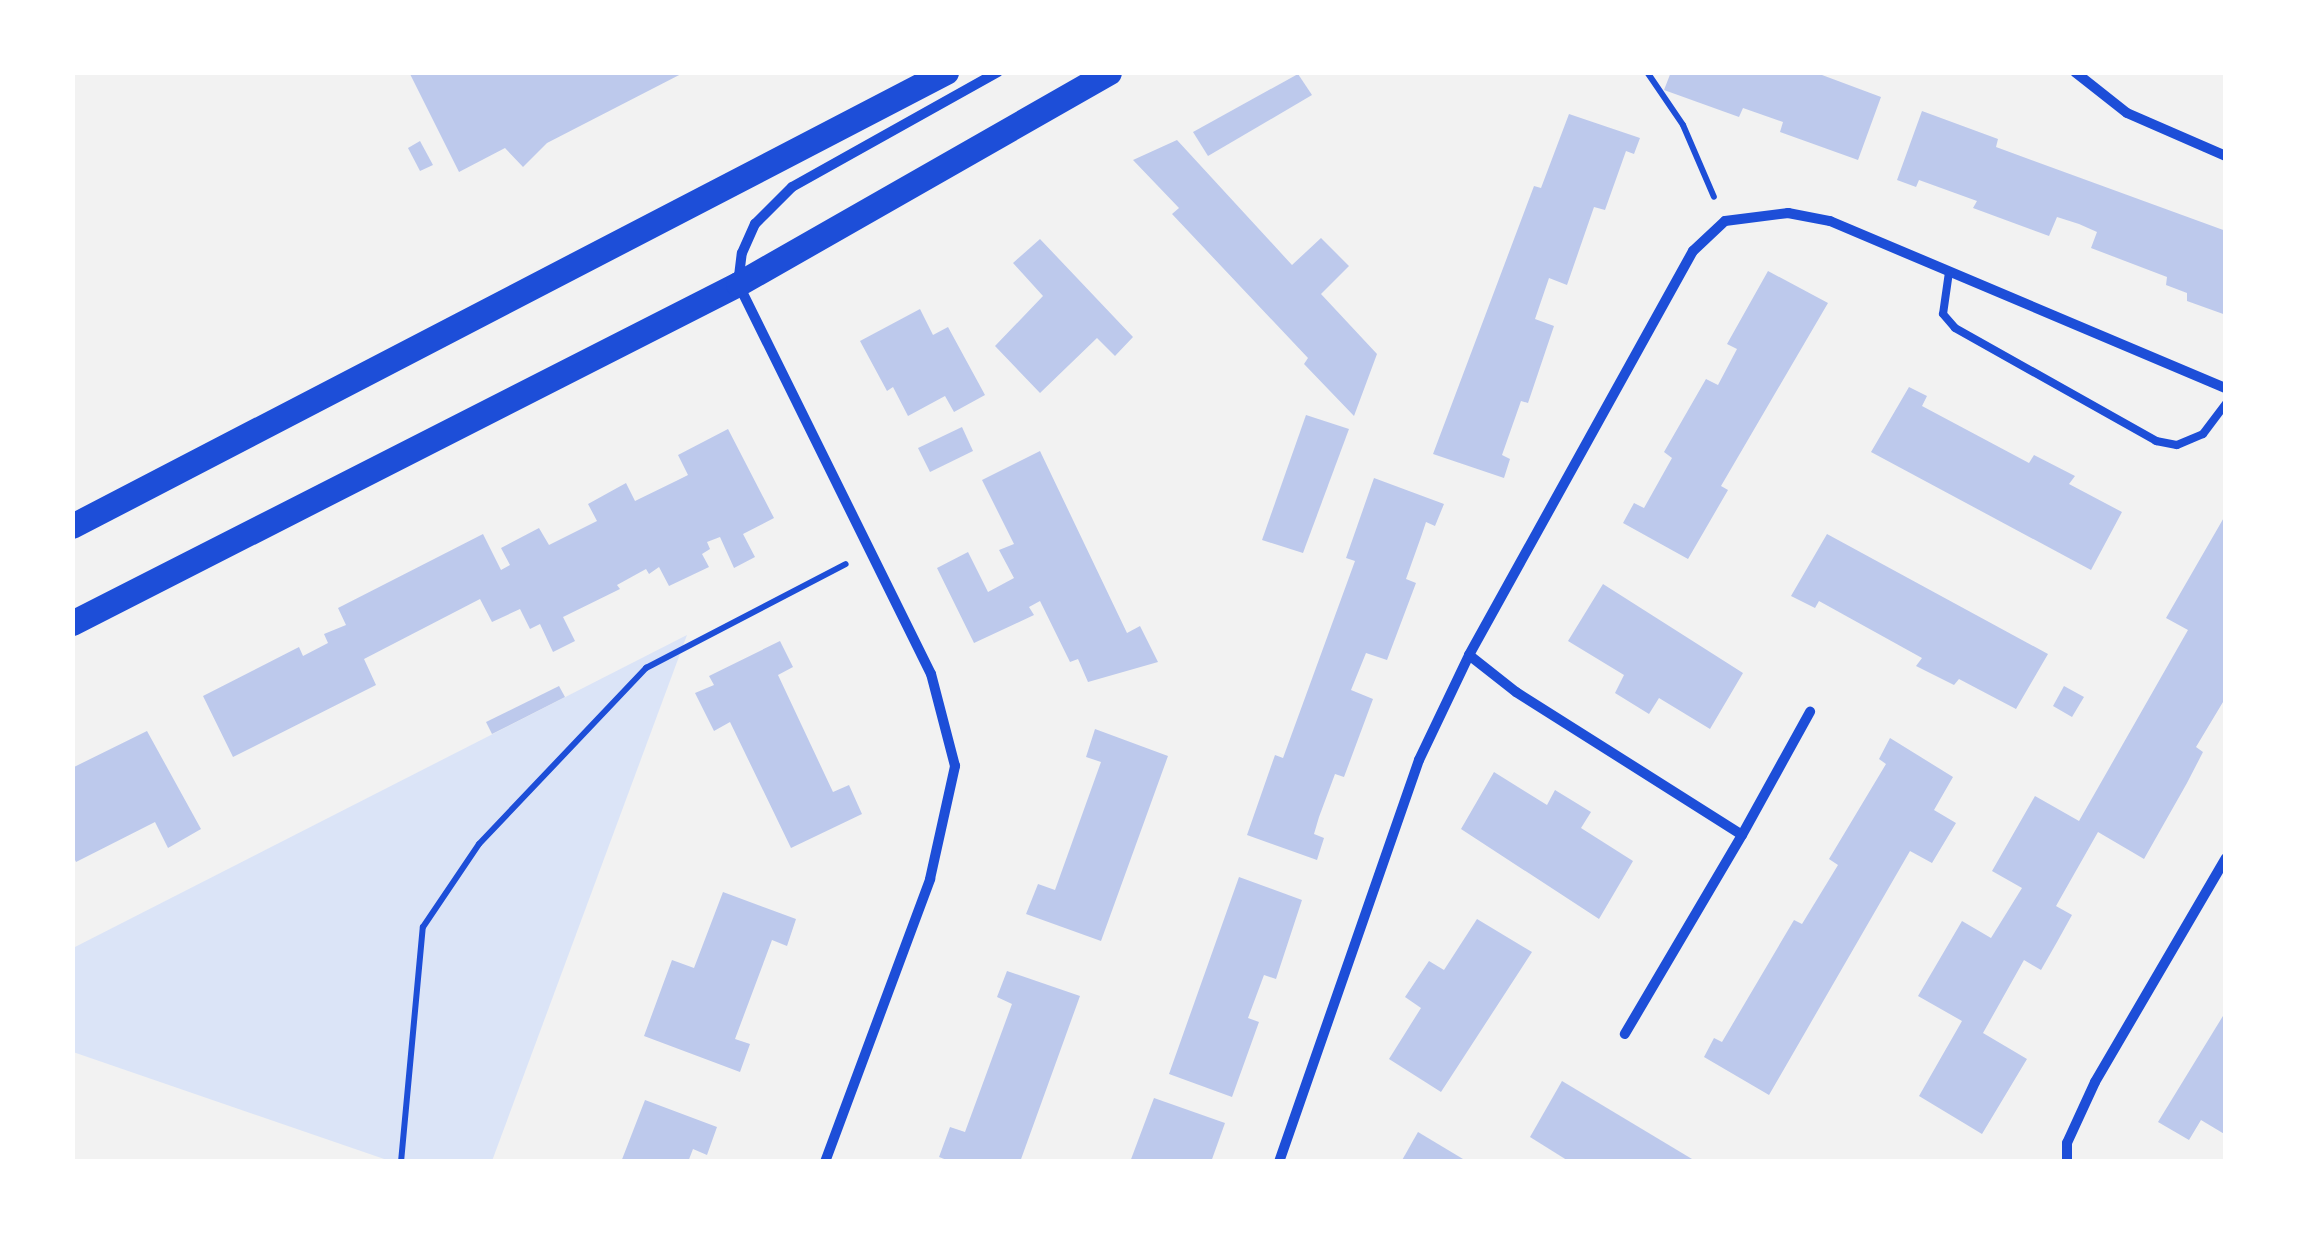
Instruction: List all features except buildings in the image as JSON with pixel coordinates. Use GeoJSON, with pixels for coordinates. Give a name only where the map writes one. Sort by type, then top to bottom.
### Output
{"type":"FeatureCollection","features":[{"type":"Feature","properties":{"kind":"main road"},"geometry":{"type":"LineString","coordinates":[[72,526],[946,72]]}},
{"type":"Feature","properties":{"kind":"main road"},"geometry":{"type":"LineString","coordinates":[[72,622],[738,284],[1109,72]]}},
{"type":"Feature","properties":{"kind":"street"},"geometry":{"type":"LineString","coordinates":[[825,1162],[930,879],[955,766],[931,674],[738,284],[742,254],[755,224],[792,187],[998,72]]}},
{"type":"Feature","properties":{"kind":"street"},"geometry":{"type":"LineString","coordinates":[[2075,72],[2127,114],[2226,156]]}},
{"type":"Feature","properties":{"kind":"street"},"geometry":{"type":"LineString","coordinates":[[1279,1162],[1419,760],[1468,655],[1693,251],[1725,221],[1788,213],[1830,221],[2226,388]]}},
{"type":"Feature","properties":{"kind":"street"},"geometry":{"type":"LineString","coordinates":[[1468,655],[1516,692],[1742,836]]}},
{"type":"Feature","properties":{"kind":"street"},"geometry":{"type":"LineString","coordinates":[[1625,1034],[1810,712]]}},
{"type":"Feature","properties":{"kind":"street"},"geometry":{"type":"LineString","coordinates":[[2067,1162],[2067,1143],[2096,1082],[2226,858]]}},
{"type":"Feature","properties":{"kind":"lane"},"geometry":{"type":"LineString","coordinates":[[1949,272],[1943,314],[1955,328],[2156,441],[2177,446],[2203,434],[2226,404]]}},
{"type":"Feature","properties":{"kind":"path"},"geometry":{"type":"LineString","coordinates":[[1646,72],[1683,126],[1725,221]]}},
{"type":"Feature","properties":{"kind":"path"},"geometry":{"type":"LineString","coordinates":[[401,1162],[422,927],[480,844],[646,668],[869,552]]}},
{"type":"Feature","properties":{"kind":"shaded area"},"geometry":{"type":"Polygon","coordinates":[[[687,635],[492,1161],[390,1161],[73,1052],[73,948],[687,635]]]}}]}
